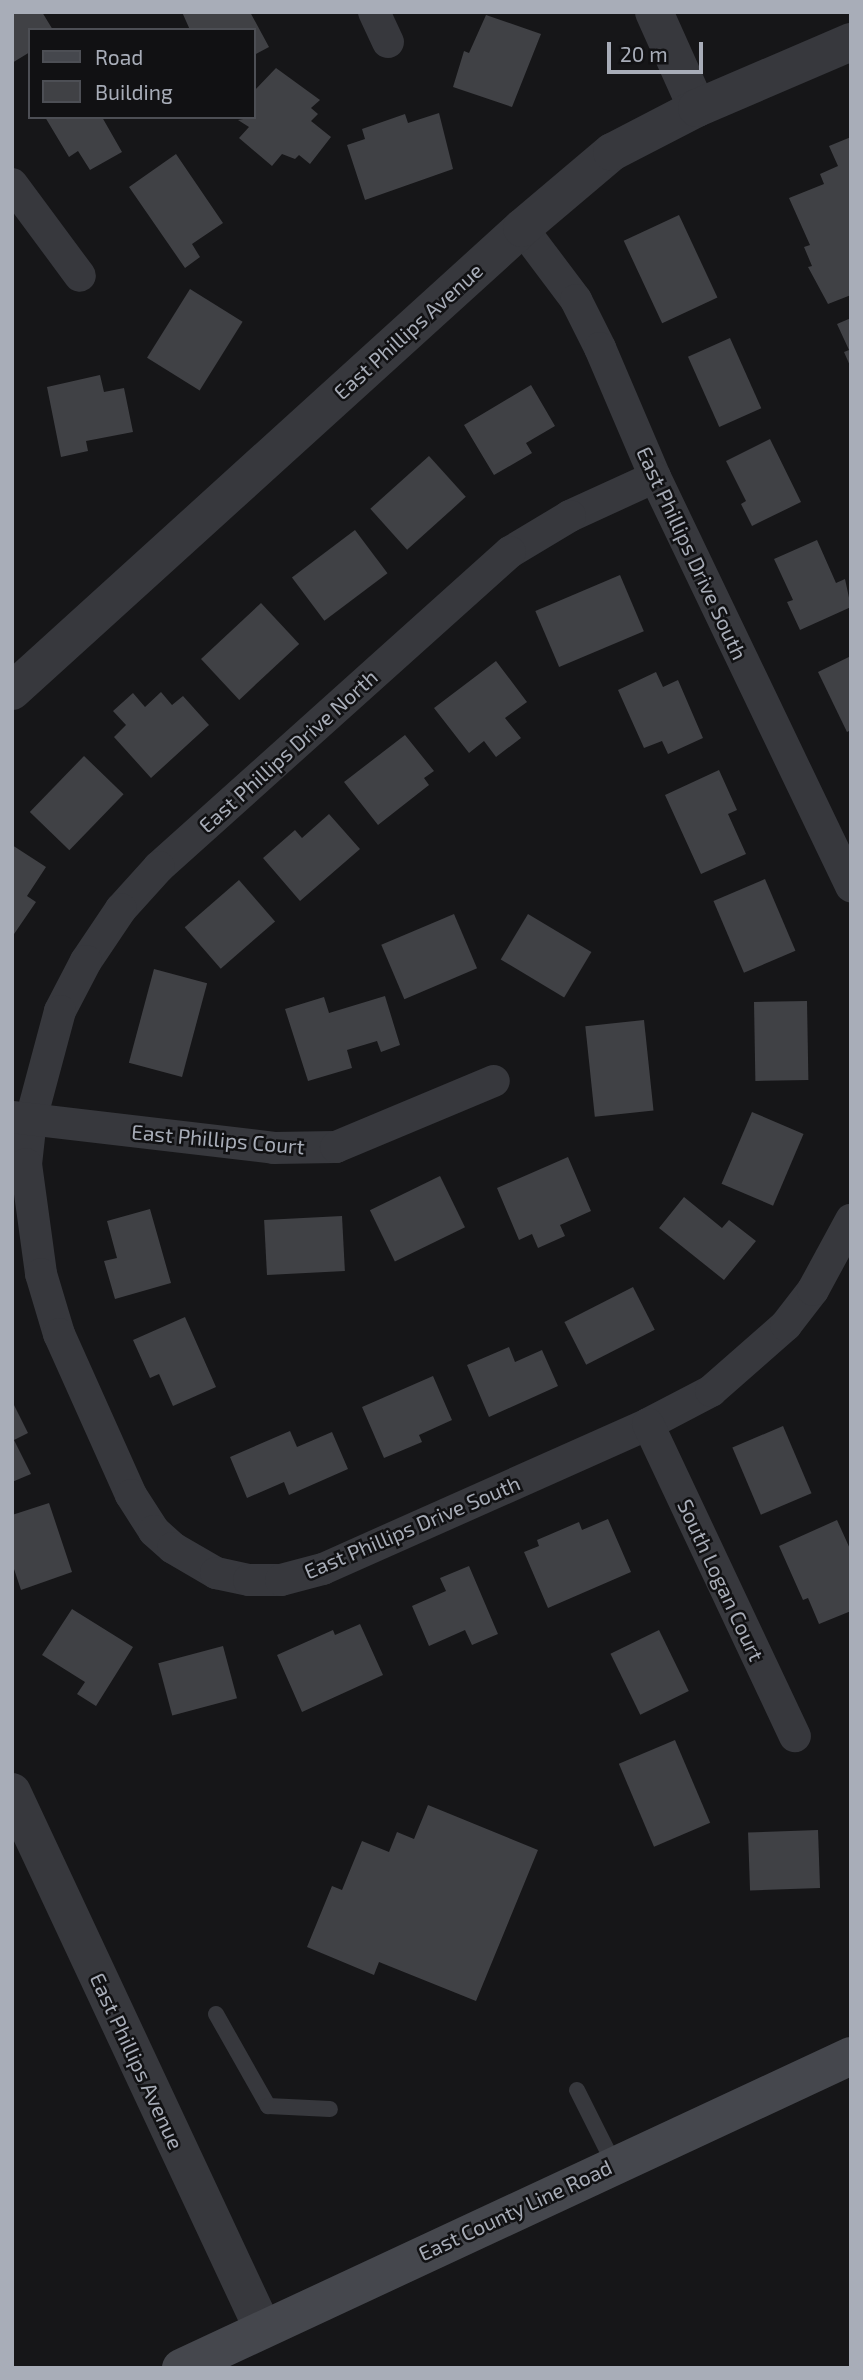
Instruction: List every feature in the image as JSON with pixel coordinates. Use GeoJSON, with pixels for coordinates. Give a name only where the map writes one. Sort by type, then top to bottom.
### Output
{"type":"FeatureCollection","features":[{"type":"Feature","properties":{"kind":"main road","name":"East County Line Road"},"geometry":{"type":"LineString","coordinates":[[181,2368],[614,2164],[851,2056]]}},
{"type":"Feature","properties":{"kind":"street"},"geometry":{"type":"LineString","coordinates":[[374,12],[388,42]]}},
{"type":"Feature","properties":{"kind":"street"},"geometry":{"type":"LineString","coordinates":[[653,12],[697,108]]}},
{"type":"Feature","properties":{"kind":"street","name":"East Phillips Avenue"},"geometry":{"type":"LineString","coordinates":[[12,691],[522,228],[612,152],[697,108],[851,42]]}},
{"type":"Feature","properties":{"kind":"street"},"geometry":{"type":"LineString","coordinates":[[12,184],[80,275]]}},
{"type":"Feature","properties":{"kind":"street","name":"East Phillips Drive South"},"geometry":{"type":"LineString","coordinates":[[522,228],[576,300],[655,477],[851,887]]}},
{"type":"Feature","properties":{"kind":"street","name":"East Phillips Drive North"},"geometry":{"type":"LineString","coordinates":[[21,1118],[60,1012],[81,971],[121,909],[159,867],[510,552],[570,516],[655,477]]}},
{"type":"Feature","properties":{"kind":"street","name":"East Phillips Court"},"geometry":{"type":"LineString","coordinates":[[21,1118],[274,1148],[336,1147],[494,1080]]}},
{"type":"Feature","properties":{"kind":"street","name":"East Phillips Drive South"},"geometry":{"type":"LineString","coordinates":[[21,1118],[34,1231],[59,1334],[131,1495],[154,1531],[197,1564],[248,1580],[281,1580],[323,1569],[648,1424],[712,1391],[786,1325],[813,1290],[851,1220]]}},
{"type":"Feature","properties":{"kind":"street","name":"South Logan Court"},"geometry":{"type":"LineString","coordinates":[[648,1424],[795,1736]]}},
{"type":"Feature","properties":{"kind":"street","name":"East Phillips Avenue"},"geometry":{"type":"LineString","coordinates":[[12,1792],[263,2329]]}},
{"type":"Feature","properties":{"kind":"lane"},"geometry":{"type":"LineString","coordinates":[[216,2014],[268,2106],[330,2109]]}},
{"type":"Feature","properties":{"kind":"lane"},"geometry":{"type":"LineString","coordinates":[[577,2090],[614,2164]]}},
{"type":"Feature","properties":{"kind":"building"},"geometry":{"type":"Polygon","coordinates":[[[12,12],[42,12],[52,28],[28,28],[28,53],[12,63],[12,12]]]}},
{"type":"Feature","properties":{"kind":"building"},"geometry":{"type":"Polygon","coordinates":[[[182,12],[250,12],[269,47],[256,54],[256,28],[189,28],[182,12]]]}},
{"type":"Feature","properties":{"kind":"building"},"geometry":{"type":"Polygon","coordinates":[[[486,15],[541,34],[512,107],[453,87],[464,51],[469,53],[486,15]]]}},
{"type":"Feature","properties":{"kind":"building"},"geometry":{"type":"Polygon","coordinates":[[[276,68],[320,100],[311,108],[318,114],[311,121],[331,137],[310,164],[299,155],[295,159],[282,154],[272,166],[239,138],[249,127],[238,120],[256,119],[256,89],[276,68]]]}},
{"type":"Feature","properties":{"kind":"building"},"geometry":{"type":"Polygon","coordinates":[[[439,113],[453,169],[365,200],[347,145],[365,139],[362,129],[405,114],[408,123],[439,113]]]}},
{"type":"Feature","properties":{"kind":"building"},"geometry":{"type":"Polygon","coordinates":[[[46,119],[103,119],[122,152],[90,170],[78,151],[69,157],[46,119]]]}},
{"type":"Feature","properties":{"kind":"building"},"geometry":{"type":"Polygon","coordinates":[[[851,137],[851,295],[828,304],[808,267],[812,266],[804,247],[810,245],[789,198],[824,184],[820,174],[838,166],[829,146],[851,137]]]}},
{"type":"Feature","properties":{"kind":"building"},"geometry":{"type":"Polygon","coordinates":[[[176,154],[223,223],[192,244],[200,257],[185,268],[129,187],[176,154]]]}},
{"type":"Feature","properties":{"kind":"building"},"geometry":{"type":"Polygon","coordinates":[[[679,215],[717,297],[662,323],[624,241],[679,215]]]}},
{"type":"Feature","properties":{"kind":"building"},"geometry":{"type":"Polygon","coordinates":[[[190,289],[243,322],[200,391],[147,358],[190,289]]]}},
{"type":"Feature","properties":{"kind":"building"},"geometry":{"type":"Polygon","coordinates":[[[851,318],[851,368],[844,352],[849,350],[837,324],[851,318]]]}},
{"type":"Feature","properties":{"kind":"building"},"geometry":{"type":"Polygon","coordinates":[[[730,338],[761,408],[719,427],[688,357],[730,338]]]}},
{"type":"Feature","properties":{"kind":"building"},"geometry":{"type":"Polygon","coordinates":[[[100,375],[104,392],[124,388],[133,432],[86,441],[88,451],[61,457],[47,387],[100,375]]]}},
{"type":"Feature","properties":{"kind":"building"},"geometry":{"type":"Polygon","coordinates":[[[531,385],[555,426],[526,443],[532,453],[494,475],[464,425],[531,385]]]}},
{"type":"Feature","properties":{"kind":"building"},"geometry":{"type":"Polygon","coordinates":[[[770,439],[801,502],[752,526],[741,504],[746,501],[726,461],[770,439]]]}},
{"type":"Feature","properties":{"kind":"building"},"geometry":{"type":"Polygon","coordinates":[[[429,456],[466,497],[407,550],[370,509],[429,456]]]}},
{"type":"Feature","properties":{"kind":"building"},"geometry":{"type":"Polygon","coordinates":[[[355,530],[387,573],[324,621],[292,578],[355,530]]]}},
{"type":"Feature","properties":{"kind":"building"},"geometry":{"type":"Polygon","coordinates":[[[817,540],[836,583],[845,579],[851,607],[800,630],[787,602],[793,600],[774,559],[817,540]]]}},
{"type":"Feature","properties":{"kind":"building"},"geometry":{"type":"Polygon","coordinates":[[[620,575],[644,631],[559,667],[535,611],[620,575]]]}},
{"type":"Feature","properties":{"kind":"building"},"geometry":{"type":"Polygon","coordinates":[[[261,603],[299,644],[239,700],[201,659],[261,603]]]}},
{"type":"Feature","properties":{"kind":"building"},"geometry":{"type":"Polygon","coordinates":[[[851,656],[851,730],[847,732],[818,672],[851,656]]]}},
{"type":"Feature","properties":{"kind":"building"},"geometry":{"type":"Polygon","coordinates":[[[496,661],[527,702],[505,718],[521,738],[496,757],[484,741],[469,753],[434,708],[496,661]]]}},
{"type":"Feature","properties":{"kind":"building"},"geometry":{"type":"Polygon","coordinates":[[[656,672],[663,687],[678,680],[703,738],[668,754],[662,741],[644,748],[618,690],[656,672]]]}},
{"type":"Feature","properties":{"kind":"building"},"geometry":{"type":"Polygon","coordinates":[[[161,692],[172,705],[183,696],[209,725],[151,778],[114,737],[126,725],[113,711],[133,693],[145,707],[161,692]]]}},
{"type":"Feature","properties":{"kind":"building"},"geometry":{"type":"Polygon","coordinates":[[[405,735],[434,771],[424,778],[429,785],[378,825],[344,782],[405,735]]]}},
{"type":"Feature","properties":{"kind":"building"},"geometry":{"type":"Polygon","coordinates":[[[84,756],[124,794],[69,850],[30,812],[84,756]]]}},
{"type":"Feature","properties":{"kind":"building"},"geometry":{"type":"Polygon","coordinates":[[[719,770],[737,810],[728,814],[746,854],[701,874],[665,795],[719,770]]]}},
{"type":"Feature","properties":{"kind":"building"},"geometry":{"type":"Polygon","coordinates":[[[329,814],[360,849],[300,901],[263,858],[295,830],[302,838],[329,814]]]}},
{"type":"Feature","properties":{"kind":"building"},"geometry":{"type":"Polygon","coordinates":[[[12,845],[46,867],[27,896],[36,902],[12,937],[12,845]]]}},
{"type":"Feature","properties":{"kind":"building"},"geometry":{"type":"Polygon","coordinates":[[[765,879],[795,951],[744,973],[713,901],[765,879]]]}},
{"type":"Feature","properties":{"kind":"building"},"geometry":{"type":"Polygon","coordinates":[[[239,880],[275,922],[221,969],[185,927],[239,880]]]}},
{"type":"Feature","properties":{"kind":"building"},"geometry":{"type":"Polygon","coordinates":[[[454,914],[477,968],[404,999],[381,945],[454,914]]]}},
{"type":"Feature","properties":{"kind":"building"},"geometry":{"type":"Polygon","coordinates":[[[528,914],[591,952],[564,998],[501,959],[528,914]]]}},
{"type":"Feature","properties":{"kind":"building"},"geometry":{"type":"Polygon","coordinates":[[[154,969],[207,983],[182,1077],[129,1063],[154,969]]]}},
{"type":"Feature","properties":{"kind":"building"},"geometry":{"type":"Polygon","coordinates":[[[385,996],[400,1045],[381,1052],[377,1041],[347,1050],[352,1068],[308,1081],[285,1009],[324,997],[329,1013],[385,996]]]}},
{"type":"Feature","properties":{"kind":"building"},"geometry":{"type":"Polygon","coordinates":[[[807,1001],[808,1080],[755,1081],[754,1002],[807,1001]]]}},
{"type":"Feature","properties":{"kind":"building"},"geometry":{"type":"Polygon","coordinates":[[[644,1020],[654,1111],[595,1117],[585,1026],[644,1020]]]}},
{"type":"Feature","properties":{"kind":"building"},"geometry":{"type":"Polygon","coordinates":[[[752,1112],[804,1134],[773,1206],[722,1184],[752,1112]]]}},
{"type":"Feature","properties":{"kind":"building"},"geometry":{"type":"Polygon","coordinates":[[[568,1157],[591,1211],[560,1225],[565,1236],[538,1248],[532,1234],[519,1240],[497,1188],[568,1157]]]}},
{"type":"Feature","properties":{"kind":"building"},"geometry":{"type":"Polygon","coordinates":[[[440,1176],[465,1227],[395,1261],[370,1210],[440,1176]]]}},
{"type":"Feature","properties":{"kind":"building"},"geometry":{"type":"Polygon","coordinates":[[[684,1197],[722,1228],[729,1220],[756,1241],[724,1280],[659,1228],[684,1197]]]}},
{"type":"Feature","properties":{"kind":"building"},"geometry":{"type":"Polygon","coordinates":[[[150,1209],[171,1283],[115,1299],[104,1261],[117,1258],[107,1221],[150,1209]]]}},
{"type":"Feature","properties":{"kind":"building"},"geometry":{"type":"Polygon","coordinates":[[[342,1216],[345,1271],[267,1275],[264,1220],[342,1216]]]}},
{"type":"Feature","properties":{"kind":"building"},"geometry":{"type":"Polygon","coordinates":[[[633,1287],[655,1330],[586,1365],[564,1322],[633,1287]]]}},
{"type":"Feature","properties":{"kind":"building"},"geometry":{"type":"Polygon","coordinates":[[[185,1317],[216,1387],[173,1406],[159,1374],[150,1378],[133,1340],[185,1317]]]}},
{"type":"Feature","properties":{"kind":"building"},"geometry":{"type":"Polygon","coordinates":[[[509,1347],[515,1362],[542,1350],[558,1386],[489,1417],[467,1365],[509,1347]]]}},
{"type":"Feature","properties":{"kind":"building"},"geometry":{"type":"Polygon","coordinates":[[[433,1376],[452,1420],[419,1435],[422,1442],[384,1458],[362,1407],[433,1376]]]}},
{"type":"Feature","properties":{"kind":"building"},"geometry":{"type":"Polygon","coordinates":[[[12,1401],[28,1433],[14,1440],[31,1474],[12,1482],[12,1401]]]}},
{"type":"Feature","properties":{"kind":"building"},"geometry":{"type":"Polygon","coordinates":[[[783,1426],[812,1493],[761,1515],[732,1447],[783,1426]]]}},
{"type":"Feature","properties":{"kind":"building"},"geometry":{"type":"Polygon","coordinates":[[[290,1431],[297,1447],[332,1432],[348,1469],[289,1495],[284,1482],[247,1498],[230,1457],[290,1431]]]}},
{"type":"Feature","properties":{"kind":"building"},"geometry":{"type":"Polygon","coordinates":[[[49,1503],[72,1572],[21,1590],[12,1563],[12,1515],[49,1503]]]}},
{"type":"Feature","properties":{"kind":"building"},"geometry":{"type":"Polygon","coordinates":[[[608,1519],[631,1572],[548,1608],[524,1552],[539,1546],[537,1540],[579,1522],[582,1530],[608,1519]]]}},
{"type":"Feature","properties":{"kind":"building"},"geometry":{"type":"Polygon","coordinates":[[[837,1520],[851,1551],[851,1611],[819,1624],[808,1598],[803,1600],[779,1546],[837,1520]]]}},
{"type":"Feature","properties":{"kind":"building"},"geometry":{"type":"Polygon","coordinates":[[[469,1566],[498,1634],[472,1645],[465,1630],[429,1646],[412,1606],[446,1591],[440,1578],[469,1566]]]}},
{"type":"Feature","properties":{"kind":"building"},"geometry":{"type":"Polygon","coordinates":[[[72,1609],[133,1647],[96,1706],[77,1694],[85,1682],[42,1655],[72,1609]]]}},
{"type":"Feature","properties":{"kind":"building"},"geometry":{"type":"Polygon","coordinates":[[[360,1624],[383,1675],[302,1712],[277,1655],[333,1630],[335,1635],[360,1624]]]}},
{"type":"Feature","properties":{"kind":"building"},"geometry":{"type":"Polygon","coordinates":[[[659,1630],[689,1691],[640,1715],[610,1654],[659,1630]]]}},
{"type":"Feature","properties":{"kind":"building"},"geometry":{"type":"Polygon","coordinates":[[[223,1646],[237,1698],[172,1716],[158,1663],[223,1646]]]}},
{"type":"Feature","properties":{"kind":"building"},"geometry":{"type":"Polygon","coordinates":[[[675,1740],[710,1823],[654,1847],[619,1764],[675,1740]]]}},
{"type":"Feature","properties":{"kind":"building"},"geometry":{"type":"Polygon","coordinates":[[[428,1805],[538,1850],[476,2001],[379,1962],[374,1975],[307,1947],[332,1886],[342,1890],[362,1841],[389,1852],[397,1832],[414,1839],[428,1805]]]}},
{"type":"Feature","properties":{"kind":"building"},"geometry":{"type":"Polygon","coordinates":[[[818,1830],[820,1888],[750,1890],[748,1832],[818,1830]]]}}]}
